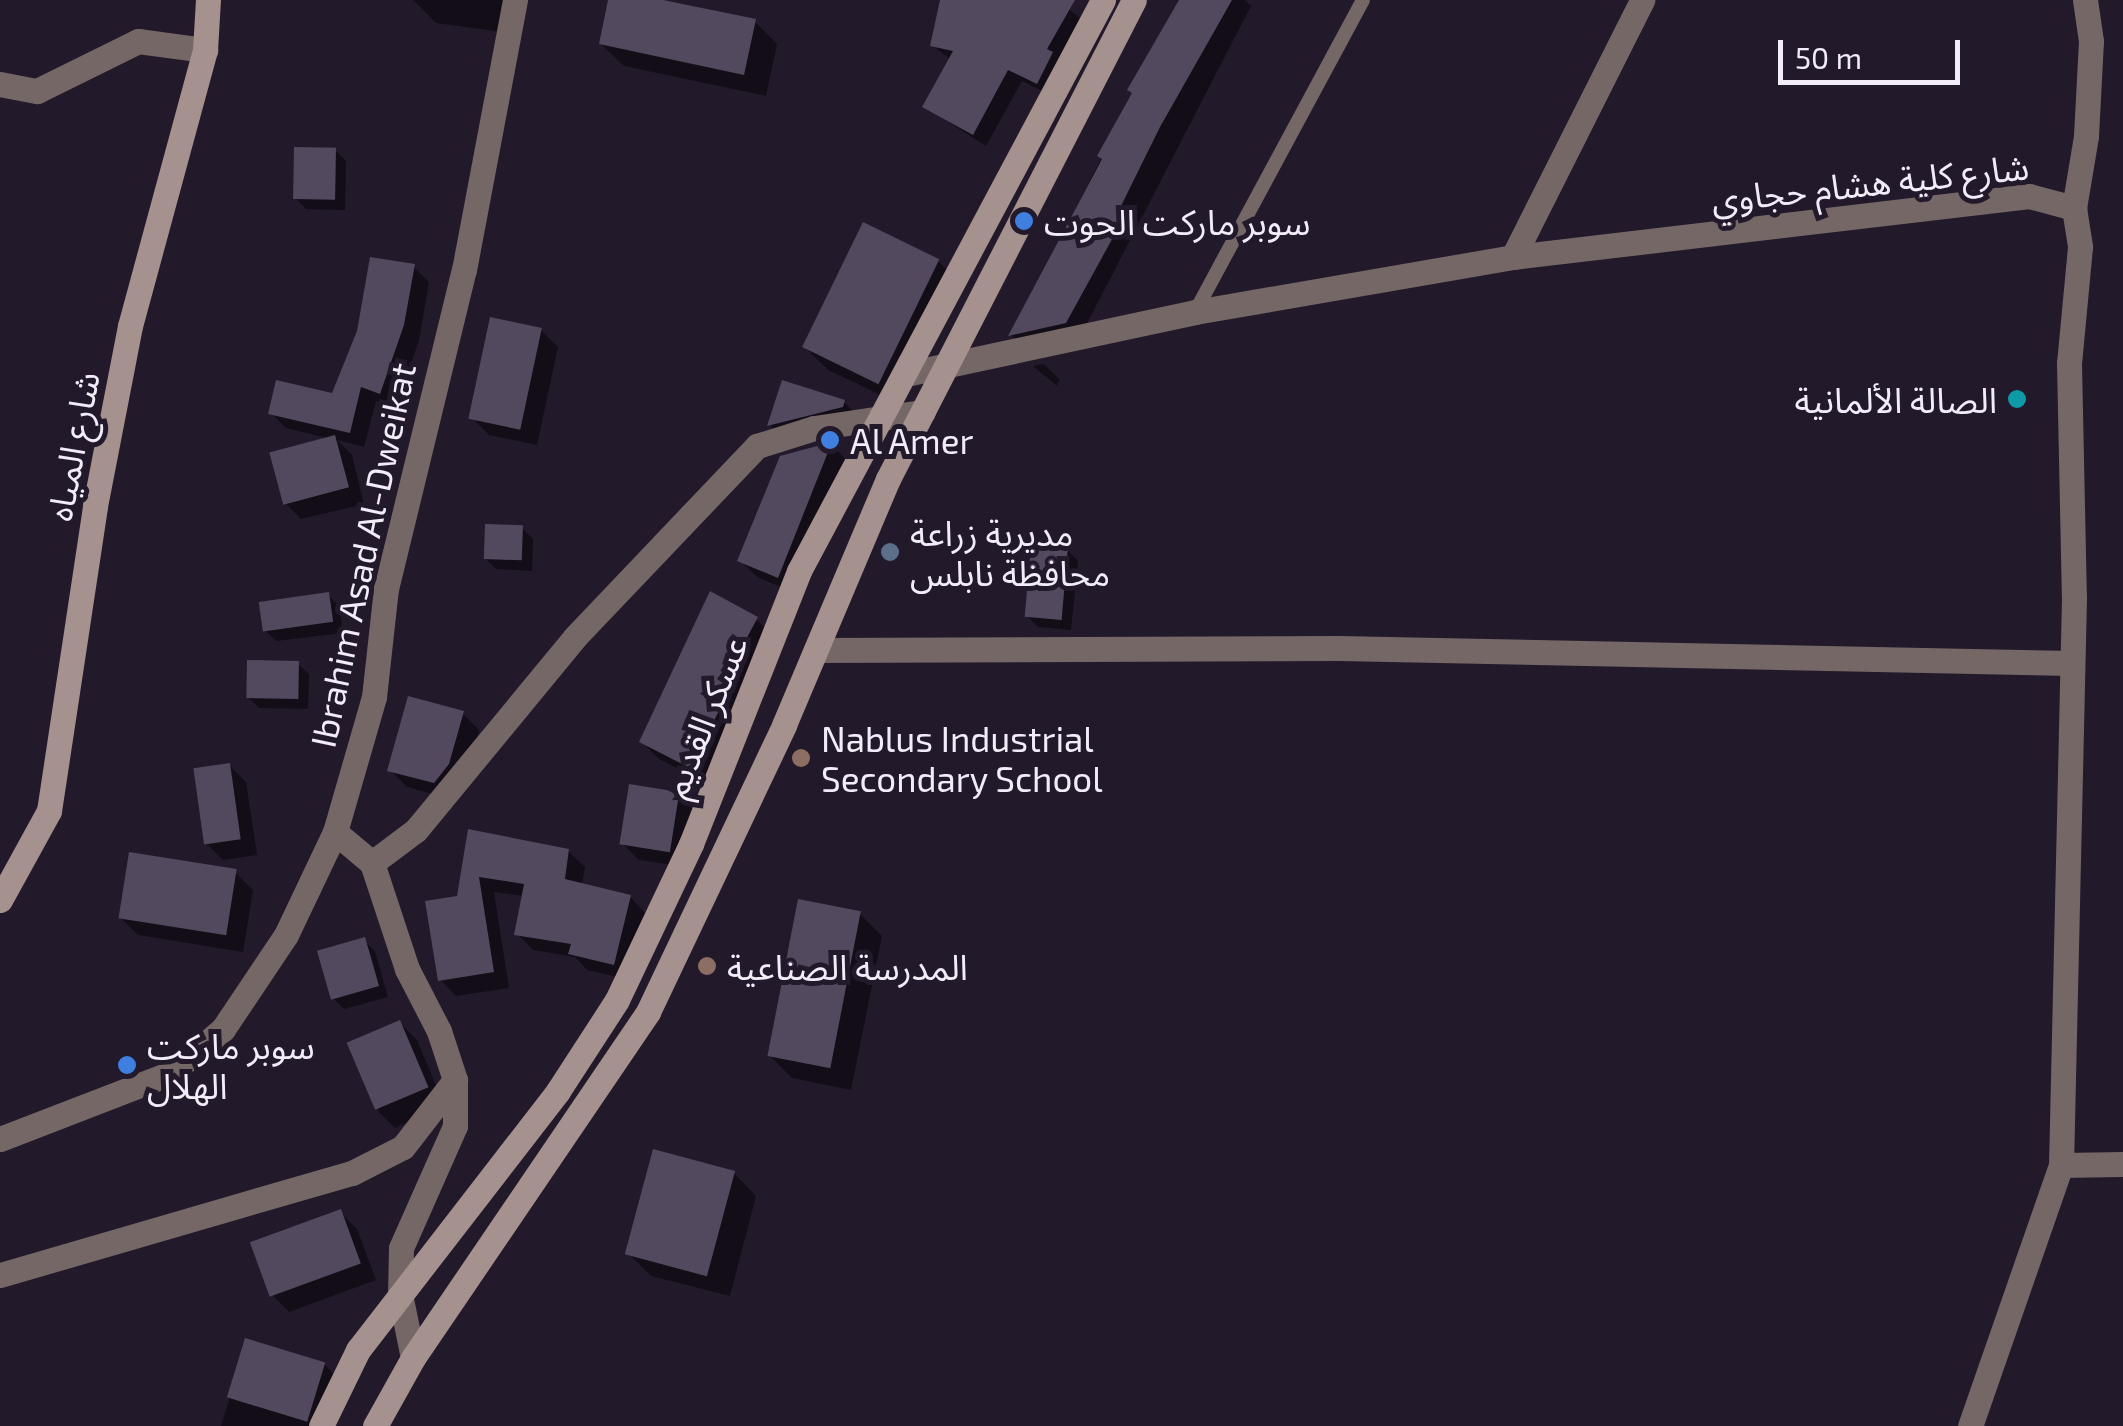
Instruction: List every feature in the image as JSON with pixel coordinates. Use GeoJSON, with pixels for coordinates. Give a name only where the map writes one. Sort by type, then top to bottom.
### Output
{"type":"FeatureCollection","features":[{"type":"Feature","properties":{"kind":"street","name":"شارع المياه"},"geometry":{"type":"LineString","coordinates":[[0,900],[49,811],[95,506],[130,326],[204,50],[208,0]]}},
{"type":"Feature","properties":{"kind":"street","name":"Ibrahim Asad Al-Dweikat"},"geometry":{"type":"LineString","coordinates":[[0,1139],[171,1073],[223,1028],[286,935],[335,832],[374,697],[386,589],[464,270],[515,0]]}},
{"type":"Feature","properties":{"kind":"street","name":"عسكر القديم"},"geometry":{"type":"LineString","coordinates":[[321,1426],[358,1350],[558,1091],[618,1000],[691,844],[799,571],[1103,0]]}},
{"type":"Feature","properties":{"kind":"street","name":"عسكر القديم"},"geometry":{"type":"LineString","coordinates":[[375,1426],[412,1358],[648,1012],[923,412],[1134,0]]}},
{"type":"Feature","properties":{"kind":"street"},"geometry":{"type":"LineString","coordinates":[[1513,257],[1642,0]]}},
{"type":"Feature","properties":{"kind":"street"},"geometry":{"type":"LineString","coordinates":[[2074,208],[2086,136],[2085,0]]}},
{"type":"Feature","properties":{"kind":"street"},"geometry":{"type":"LineString","coordinates":[[0,84],[37,91],[138,41],[204,50]]}},
{"type":"Feature","properties":{"kind":"street","name":"شارع كلية هشام حجاوي"},"geometry":{"type":"LineString","coordinates":[[906,374],[1195,312],[1513,257],[2030,196],[2074,208],[2080,247],[2069,363],[2072,663],[2061,1165],[1970,1426]]}},
{"type":"Feature","properties":{"kind":"street"},"geometry":{"type":"LineString","coordinates":[[372,863],[416,830],[575,638],[750,452],[814,428],[923,412]]}},
{"type":"Feature","properties":{"kind":"street"},"geometry":{"type":"LineString","coordinates":[[816,650],[1338,648],[2072,663]]}},
{"type":"Feature","properties":{"kind":"street"},"geometry":{"type":"LineString","coordinates":[[335,832],[372,863],[407,968],[440,1031],[454,1080],[455,1126],[401,1248],[400,1294],[412,1358]]}},
{"type":"Feature","properties":{"kind":"street"},"geometry":{"type":"LineString","coordinates":[[0,1275],[352,1173],[404,1147],[454,1080]]}},
{"type":"Feature","properties":{"kind":"street"},"geometry":{"type":"LineString","coordinates":[[2061,1165],[2123,1164]]}},
{"type":"Feature","properties":{"kind":"lane"},"geometry":{"type":"LineString","coordinates":[[1195,312],[1363,0]]}},
{"type":"Feature","properties":{"kind":"building"},"geometry":{"type":"Polygon","coordinates":[[[608,0],[663,0],[756,19],[744,75],[599,44],[608,0]]]}},
{"type":"Feature","properties":{"kind":"building"},"geometry":{"type":"Polygon","coordinates":[[[940,0],[1075,0],[1047,49],[1053,52],[1037,84],[1008,70],[973,135],[922,107],[953,51],[930,46],[940,0]]]}},
{"type":"Feature","properties":{"kind":"building"},"geometry":{"type":"Polygon","coordinates":[[[1179,0],[1232,0],[1160,127],[1120,208],[1127,212],[1066,323],[1008,336],[1102,159],[1097,156],[1132,93],[1127,90],[1179,0]]]}},
{"type":"Feature","properties":{"kind":"building"},"geometry":{"type":"Polygon","coordinates":[[[294,147],[336,148],[335,200],[293,199],[294,147]]]}},
{"type":"Feature","properties":{"kind":"building"},"geometry":{"type":"Polygon","coordinates":[[[863,222],[939,259],[878,384],[802,347],[863,222]]]}},
{"type":"Feature","properties":{"kind":"building"},"geometry":{"type":"Polygon","coordinates":[[[370,257],[415,264],[404,325],[380,394],[361,387],[350,433],[268,414],[276,380],[332,393],[357,331],[370,257]]]}},
{"type":"Feature","properties":{"kind":"building"},"geometry":{"type":"Polygon","coordinates":[[[490,317],[542,328],[520,430],[468,419],[490,317]]]}},
{"type":"Feature","properties":{"kind":"building"},"geometry":{"type":"Polygon","coordinates":[[[782,380],[845,400],[843,407],[767,426],[782,380]]]}},
{"type":"Feature","properties":{"kind":"building"},"geometry":{"type":"Polygon","coordinates":[[[335,435],[349,487],[283,505],[269,453],[335,435]]]}},
{"type":"Feature","properties":{"kind":"building"},"geometry":{"type":"Polygon","coordinates":[[[832,442],[778,578],[737,561],[780,456],[832,442]]]}},
{"type":"Feature","properties":{"kind":"building"},"geometry":{"type":"Polygon","coordinates":[[[485,524],[523,525],[522,560],[484,559],[485,524]]]}},
{"type":"Feature","properties":{"kind":"building"},"geometry":{"type":"Polygon","coordinates":[[[1031,545],[1068,548],[1062,620],[1025,617],[1031,545]]]}},
{"type":"Feature","properties":{"kind":"building"},"geometry":{"type":"Polygon","coordinates":[[[710,591],[758,617],[714,699],[723,703],[690,768],[639,742],[710,591]]]}},
{"type":"Feature","properties":{"kind":"building"},"geometry":{"type":"Polygon","coordinates":[[[329,592],[333,622],[263,632],[259,602],[329,592]]]}},
{"type":"Feature","properties":{"kind":"building"},"geometry":{"type":"Polygon","coordinates":[[[247,660],[299,661],[298,699],[246,698],[247,660]]]}},
{"type":"Feature","properties":{"kind":"building"},"geometry":{"type":"Polygon","coordinates":[[[408,696],[464,711],[449,764],[434,783],[387,771],[408,696]]]}},
{"type":"Feature","properties":{"kind":"building"},"geometry":{"type":"Polygon","coordinates":[[[230,763],[241,839],[204,844],[193,768],[230,763]]]}},
{"type":"Feature","properties":{"kind":"building"},"geometry":{"type":"Polygon","coordinates":[[[629,784],[679,792],[670,852],[619,844],[629,784]]]}},
{"type":"Feature","properties":{"kind":"building"},"geometry":{"type":"Polygon","coordinates":[[[468,829],[569,849],[565,879],[631,895],[614,965],[568,954],[571,944],[514,935],[524,884],[479,877],[494,972],[438,981],[425,901],[457,896],[468,829]]]}},
{"type":"Feature","properties":{"kind":"building"},"geometry":{"type":"Polygon","coordinates":[[[129,852],[237,869],[226,935],[119,918],[129,852]]]}},
{"type":"Feature","properties":{"kind":"building"},"geometry":{"type":"Polygon","coordinates":[[[798,899],[861,911],[830,1068],[767,1056],[798,899]]]}},
{"type":"Feature","properties":{"kind":"building"},"geometry":{"type":"Polygon","coordinates":[[[365,937],[379,986],[331,1000],[317,951],[365,937]]]}},
{"type":"Feature","properties":{"kind":"building"},"geometry":{"type":"Polygon","coordinates":[[[400,1020],[429,1087],[375,1110],[347,1043],[400,1020]]]}},
{"type":"Feature","properties":{"kind":"building"},"geometry":{"type":"Polygon","coordinates":[[[653,1149],[735,1171],[707,1276],[625,1254],[653,1149]]]}},
{"type":"Feature","properties":{"kind":"building"},"geometry":{"type":"Polygon","coordinates":[[[341,1209],[361,1264],[270,1297],[250,1242],[341,1209]]]}},
{"type":"Feature","properties":{"kind":"building"},"geometry":{"type":"Polygon","coordinates":[[[245,1338],[325,1363],[307,1422],[227,1397],[245,1338]]]}},
{"type":"Feature","properties":{"kind":"place","name":"سوبر ماركت الحوت"},"geometry":{"type":"Point","coordinates":[1024,221]}},
{"type":"Feature","properties":{"kind":"place","name":"الصالة الألمانية"},"geometry":{"type":"Point","coordinates":[2017,399]}},
{"type":"Feature","properties":{"kind":"place","name":"Al Amer"},"geometry":{"type":"Point","coordinates":[830,440]}},
{"type":"Feature","properties":{"kind":"place","name":"مديرية زراعة محافظة نابلس"},"geometry":{"type":"Point","coordinates":[890,552]}},
{"type":"Feature","properties":{"kind":"place","name":"Nablus Industrial Secondary School"},"geometry":{"type":"Point","coordinates":[801,758]}},
{"type":"Feature","properties":{"kind":"place","name":"المدرسة الصناعية"},"geometry":{"type":"Point","coordinates":[707,966]}},
{"type":"Feature","properties":{"kind":"place","name":"سوبر ماركت الهلال"},"geometry":{"type":"Point","coordinates":[127,1065]}}]}
